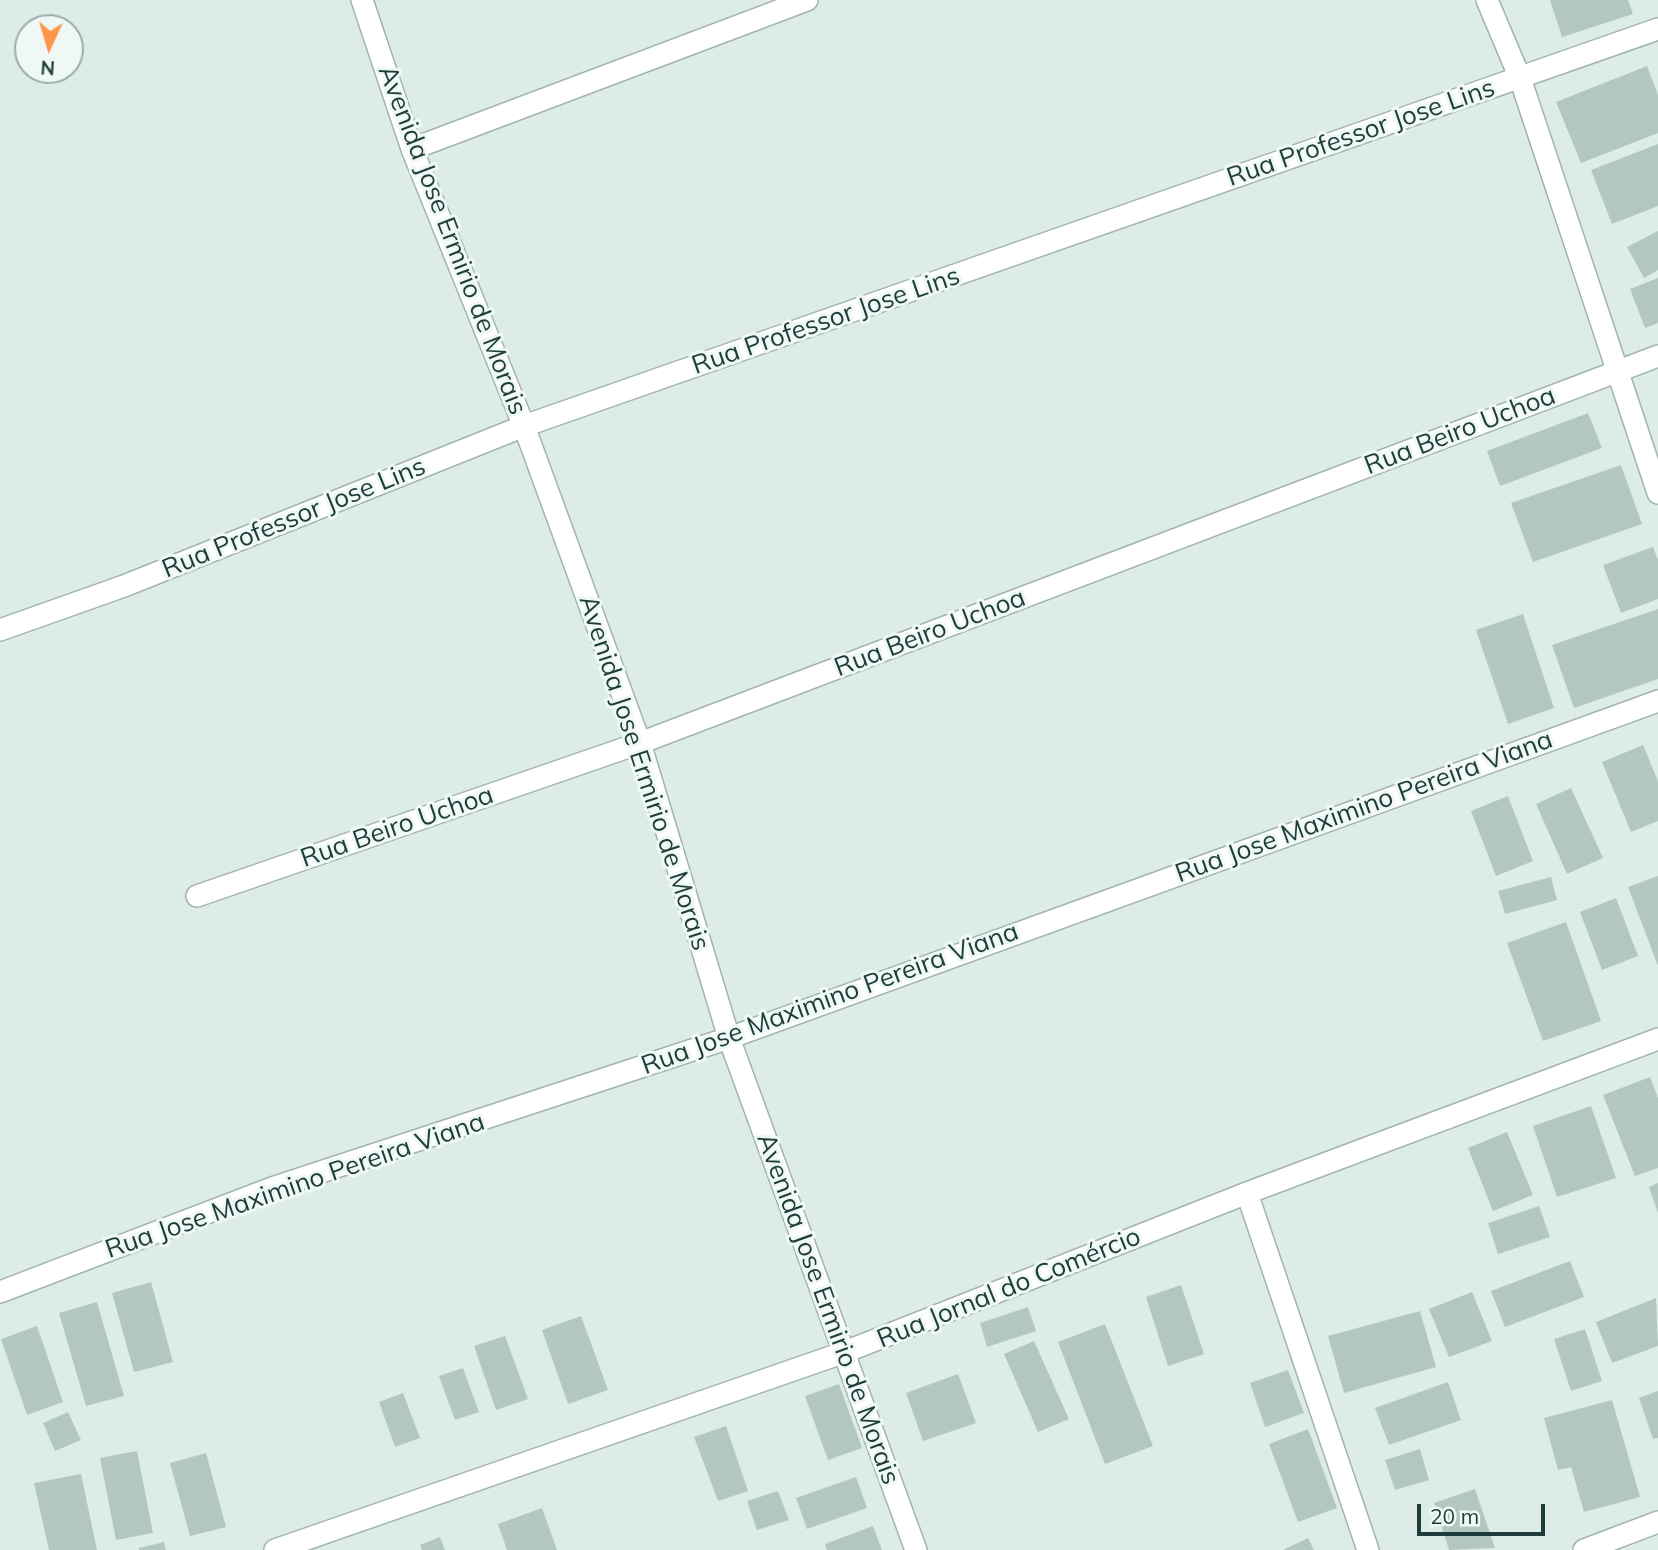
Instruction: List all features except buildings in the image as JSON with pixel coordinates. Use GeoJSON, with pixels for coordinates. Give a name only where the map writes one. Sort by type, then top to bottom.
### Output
{"type":"FeatureCollection","features":[{"type":"Feature","properties":{"kind":"street","name":"Avenida Jose Ermirio de Morais"},"geometry":{"type":"LineString","coordinates":[[362,0],[412,149],[524,426],[640,743],[729,1038],[915,1550]]}},
{"type":"Feature","properties":{"kind":"street"},"geometry":{"type":"LineString","coordinates":[[412,149],[807,0]]}},
{"type":"Feature","properties":{"kind":"street"},"geometry":{"type":"LineString","coordinates":[[1487,0],[1520,78],[1615,371],[1658,493]]}},
{"type":"Feature","properties":{"kind":"street","name":"Rua Professor Jose Lins"},"geometry":{"type":"LineString","coordinates":[[0,630],[124,586],[524,426],[1658,29]]}},
{"type":"Feature","properties":{"kind":"street","name":"Rua Beiro Uchoa"},"geometry":{"type":"LineString","coordinates":[[197,896],[640,743],[1658,356]]}},
{"type":"Feature","properties":{"kind":"street","name":"Rua Jose Maximino Pereira Viana"},"geometry":{"type":"LineString","coordinates":[[0,1292],[272,1188],[729,1038],[1658,701]]}},
{"type":"Feature","properties":{"kind":"street","name":"Rua Jornal do Comércio"},"geometry":{"type":"LineString","coordinates":[[275,1550],[845,1352],[1248,1193],[1658,1039]]}},
{"type":"Feature","properties":{"kind":"street"},"geometry":{"type":"LineString","coordinates":[[1248,1193],[1368,1550]]}},
{"type":"Feature","properties":{"kind":"street"},"geometry":{"type":"LineString","coordinates":[[1584,1550],[1658,1522]]}}]}
